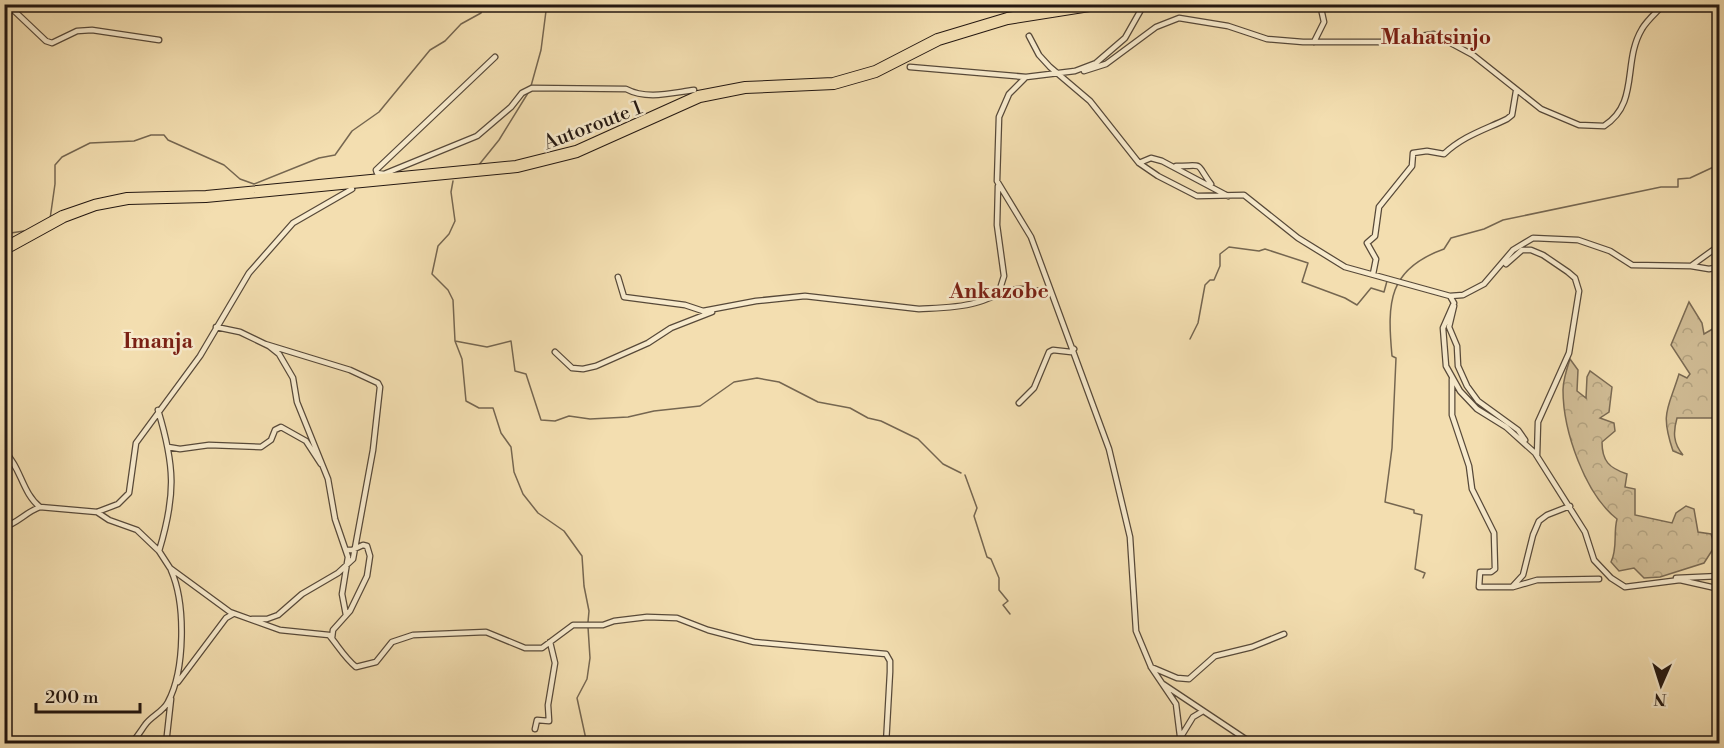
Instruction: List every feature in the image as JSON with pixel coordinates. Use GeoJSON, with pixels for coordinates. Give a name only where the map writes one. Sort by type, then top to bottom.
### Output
{"type":"FeatureCollection","features":[{"type":"Feature","properties":{"kind":"main road","name":"Autoroute 1"},"geometry":{"type":"LineString","coordinates":[[4,246],[62,214],[94,203],[127,196],[206,194],[516,164],[576,149],[698,94],[745,85],[833,81],[875,69],[937,37],[1007,16],[1084,4]]}},
{"type":"Feature","properties":{"kind":"main road","name":"Autoroute 1"},"geometry":{"type":"LineString","coordinates":[[4,252],[64,219],[96,207],[128,201],[206,199],[517,169],[578,154],[700,99],[745,90],[834,86],[876,74],[939,42],[1008,21],[1115,4]]}},
{"type":"Feature","properties":{"kind":"street"},"geometry":{"type":"LineString","coordinates":[[7,4],[52,43],[77,31],[92,30],[159,40]]}},
{"type":"Feature","properties":{"kind":"street"},"geometry":{"type":"LineString","coordinates":[[1314,42],[1324,22],[1320,4]]}},
{"type":"Feature","properties":{"kind":"street"},"geometry":{"type":"LineString","coordinates":[[1076,71],[1090,71],[1106,64],[1156,27],[1179,18],[1228,26],[1267,39],[1314,42],[1381,42],[1434,33],[1473,55],[1516,91],[1542,109],[1566,120],[1593,127],[1604,126],[1625,106],[1635,45],[1642,28],[1664,4]]}},
{"type":"Feature","properties":{"kind":"street"},"geometry":{"type":"LineString","coordinates":[[910,66],[1026,77],[1086,69],[1116,48],[1125,38],[1142,8]]}},
{"type":"Feature","properties":{"kind":"street"},"geometry":{"type":"LineString","coordinates":[[1029,36],[1039,55],[1090,101],[1138,163],[1197,196],[1244,195],[1307,245],[1345,267],[1450,296],[1463,296],[1484,284],[1519,246],[1533,238],[1541,237],[1578,240],[1610,251],[1632,265],[1691,266],[1709,269],[1719,267]]}},
{"type":"Feature","properties":{"kind":"street"},"geometry":{"type":"LineString","coordinates":[[495,57],[376,170],[377,173],[384,174],[477,136],[511,107],[522,93],[532,88],[614,88],[652,96],[694,90]]}},
{"type":"Feature","properties":{"kind":"street"},"geometry":{"type":"LineString","coordinates":[[999,292],[1004,276],[997,225],[999,117],[1009,94],[1026,77]]}},
{"type":"Feature","properties":{"kind":"street"},"geometry":{"type":"LineString","coordinates":[[1373,274],[1376,259],[1367,243],[1375,236],[1378,210],[1412,166],[1413,153],[1427,151],[1444,154],[1451,146],[1475,131],[1507,119],[1512,115],[1516,91]]}},
{"type":"Feature","properties":{"kind":"street"},"geometry":{"type":"LineString","coordinates":[[1138,163],[1151,158],[1193,176],[1201,184],[1212,186],[1228,196]]}},
{"type":"Feature","properties":{"kind":"street"},"geometry":{"type":"LineString","coordinates":[[1172,166],[1198,166],[1212,186]]}},
{"type":"Feature","properties":{"kind":"street"},"geometry":{"type":"LineString","coordinates":[[997,181],[1031,237],[1109,449],[1128,522],[1134,569],[1136,631],[1151,667],[1176,704],[1181,744]]}},
{"type":"Feature","properties":{"kind":"street"},"geometry":{"type":"LineString","coordinates":[[4,527],[16,524],[31,511],[40,507],[97,512],[118,504],[129,493],[136,443],[158,410],[200,356],[249,273],[293,223],[352,189]]}},
{"type":"Feature","properties":{"kind":"street"},"geometry":{"type":"LineString","coordinates":[[1691,266],[1719,245]]}},
{"type":"Feature","properties":{"kind":"street"},"geometry":{"type":"LineString","coordinates":[[1499,269],[1522,250],[1531,250],[1544,255],[1568,272],[1575,278],[1579,291],[1569,353],[1538,422],[1537,456]]}},
{"type":"Feature","properties":{"kind":"street"},"geometry":{"type":"LineString","coordinates":[[618,277],[624,297],[685,305],[703,311],[756,301],[805,296],[919,309],[937,308],[973,304],[999,292],[1004,294],[1020,289],[1041,292],[1050,290]]}},
{"type":"Feature","properties":{"kind":"street"},"geometry":{"type":"LineString","coordinates":[[1450,296],[1454,303],[1449,327],[1456,346],[1458,366],[1467,386],[1478,401],[1518,430],[1537,456],[1586,532],[1594,560],[1611,578],[1625,587],[1642,587],[1680,580],[1719,589]]}},
{"type":"Feature","properties":{"kind":"street"},"geometry":{"type":"LineString","coordinates":[[1454,303],[1443,328],[1446,366],[1460,391],[1477,409],[1527,445]]}},
{"type":"Feature","properties":{"kind":"street"},"geometry":{"type":"LineString","coordinates":[[555,352],[572,368],[591,368],[648,343],[670,328],[713,310]]}},
{"type":"Feature","properties":{"kind":"street"},"geometry":{"type":"LineString","coordinates":[[216,327],[350,370],[378,383],[373,450],[357,532],[357,549]]}},
{"type":"Feature","properties":{"kind":"street"},"geometry":{"type":"LineString","coordinates":[[265,344],[279,354],[294,378],[297,402],[323,466],[335,519],[346,550],[348,566]]}},
{"type":"Feature","properties":{"kind":"street"},"geometry":{"type":"LineString","coordinates":[[1019,404],[1034,388],[1049,352],[1074,349]]}},
{"type":"Feature","properties":{"kind":"street"},"geometry":{"type":"LineString","coordinates":[[1452,376],[1452,415],[1469,466],[1472,489],[1494,533],[1495,569],[1491,572],[1480,572],[1479,587],[1512,587],[1537,580],[1599,579]]}},
{"type":"Feature","properties":{"kind":"street"},"geometry":{"type":"LineString","coordinates":[[158,410],[173,475],[172,504],[159,551]]}},
{"type":"Feature","properties":{"kind":"street"},"geometry":{"type":"LineString","coordinates":[[168,447],[180,450],[209,445],[261,447],[272,440],[275,430],[281,427],[306,441],[323,466]]}},
{"type":"Feature","properties":{"kind":"street"},"geometry":{"type":"LineString","coordinates":[[4,451],[14,463],[33,501],[40,507]]}},
{"type":"Feature","properties":{"kind":"street"},"geometry":{"type":"LineString","coordinates":[[1512,587],[1523,575],[1539,521],[1547,515],[1570,506]]}},
{"type":"Feature","properties":{"kind":"street"},"geometry":{"type":"LineString","coordinates":[[97,512],[109,520],[137,530],[159,551],[170,568],[178,590],[181,622],[178,682]]}},
{"type":"Feature","properties":{"kind":"street"},"geometry":{"type":"LineString","coordinates":[[346,615],[342,594],[348,566],[357,549],[363,544],[369,548],[369,567],[363,585],[346,615],[333,630],[332,638],[341,655],[356,667],[376,662],[387,647],[397,639],[421,634],[486,632],[531,649],[544,647],[573,625],[593,626],[620,620],[673,618],[754,642],[886,654],[890,661],[886,744]]}},
{"type":"Feature","properties":{"kind":"street"},"geometry":{"type":"LineString","coordinates":[[346,550],[357,549]]}},
{"type":"Feature","properties":{"kind":"street"},"geometry":{"type":"LineString","coordinates":[[251,620],[278,615],[302,594],[348,566]]}},
{"type":"Feature","properties":{"kind":"street"},"geometry":{"type":"LineString","coordinates":[[170,568],[233,614],[280,630],[310,631],[332,638]]}},
{"type":"Feature","properties":{"kind":"street"},"geometry":{"type":"LineString","coordinates":[[1665,582],[1682,576],[1719,576]]}},
{"type":"Feature","properties":{"kind":"street"},"geometry":{"type":"LineString","coordinates":[[131,744],[145,725],[165,708],[178,682],[226,618],[233,614]]}},
{"type":"Feature","properties":{"kind":"street"},"geometry":{"type":"LineString","coordinates":[[1151,667],[1177,678],[1190,678],[1215,656],[1252,647],[1284,634]]}},
{"type":"Feature","properties":{"kind":"street"},"geometry":{"type":"LineString","coordinates":[[535,729],[537,720],[549,721],[548,705],[555,663],[550,642]]}},
{"type":"Feature","properties":{"kind":"street"},"geometry":{"type":"LineString","coordinates":[[1162,684],[1254,744]]}},
{"type":"Feature","properties":{"kind":"street"},"geometry":{"type":"LineString","coordinates":[[1719,687],[1716,702],[1719,711]]}},
{"type":"Feature","properties":{"kind":"street"},"geometry":{"type":"LineString","coordinates":[[166,744],[172,694]]}},
{"type":"Feature","properties":{"kind":"street"},"geometry":{"type":"LineString","coordinates":[[1181,735],[1193,717],[1203,711]]}},
{"type":"Feature","properties":{"kind":"green space"},"geometry":{"type":"Polygon","coordinates":[[[1689,302],[1702,323],[1704,334],[1716,327],[1719,329],[1719,359],[1716,363],[1719,377],[1720,414],[1716,418],[1677,418],[1675,437],[1677,446],[1683,455],[1673,451],[1666,419],[1679,374],[1687,378],[1690,374],[1671,345],[1689,302]]]}},
{"type":"Feature","properties":{"kind":"green space"},"geometry":{"type":"Polygon","coordinates":[[[1570,359],[1578,370],[1577,391],[1586,398],[1587,377],[1590,371],[1612,387],[1609,412],[1600,418],[1614,423],[1615,431],[1602,442],[1602,449],[1605,459],[1611,466],[1627,474],[1625,487],[1635,489],[1635,515],[1672,523],[1676,513],[1686,506],[1694,509],[1698,532],[1711,534],[1715,546],[1704,563],[1660,577],[1644,578],[1634,568],[1619,571],[1611,562],[1617,519],[1605,508],[1586,478],[1567,424],[1563,386],[1570,359]]]}},
{"type":"Feature","properties":{"kind":"waterway"},"geometry":{"type":"LineString","coordinates":[[50,219],[55,165],[62,157],[90,143],[134,141],[151,135],[164,135],[168,140],[224,165],[240,179],[254,184],[319,158],[335,155],[352,131],[379,112],[430,50],[445,41],[461,24],[481,13],[484,4]]}},
{"type":"Feature","properties":{"kind":"waterway"},"geometry":{"type":"LineString","coordinates":[[531,86],[541,50],[546,11],[558,4]]}},
{"type":"Feature","properties":{"kind":"waterway"},"geometry":{"type":"LineString","coordinates":[[478,166],[499,140],[528,93]]}},
{"type":"Feature","properties":{"kind":"waterway"},"geometry":{"type":"LineString","coordinates":[[1423,578],[1425,573],[1415,569],[1422,515],[1414,513],[1414,510],[1385,502],[1392,448],[1396,358],[1392,356],[1391,304],[1402,277],[1425,257],[1444,249],[1451,238],[1484,229],[1503,220],[1661,187],[1678,187],[1678,179],[1690,178],[1720,164]]}},
{"type":"Feature","properties":{"kind":"waterway"},"geometry":{"type":"LineString","coordinates":[[453,181],[451,192],[455,221],[449,234],[438,246],[432,274],[448,290],[453,300],[455,341],[487,347],[511,341],[515,371],[526,374],[541,420],[555,421],[569,416],[590,419],[628,417],[654,411],[700,406],[734,382],[757,378],[779,382],[818,402],[850,408],[868,418],[881,421],[918,439],[943,464],[961,473]]}},
{"type":"Feature","properties":{"kind":"waterway"},"geometry":{"type":"LineString","coordinates":[[4,234],[24,231]]}},
{"type":"Feature","properties":{"kind":"waterway"},"geometry":{"type":"LineString","coordinates":[[1190,339],[1198,323],[1205,285],[1210,280],[1214,280],[1220,266],[1220,254],[1229,247],[1259,251],[1265,249],[1308,263],[1302,282],[1345,298],[1357,305],[1371,288],[1384,292],[1387,281]]}},
{"type":"Feature","properties":{"kind":"waterway"},"geometry":{"type":"LineString","coordinates":[[455,341],[462,359],[466,401],[479,408],[493,408],[501,433],[511,447],[514,472],[523,494],[538,513],[564,531],[582,556],[584,586],[589,611],[588,622]]}},
{"type":"Feature","properties":{"kind":"waterway"},"geometry":{"type":"LineString","coordinates":[[965,475],[977,508],[974,516],[987,557],[991,559],[999,578],[999,590],[1008,601],[1003,605],[1010,614]]}},
{"type":"Feature","properties":{"kind":"waterway"},"geometry":{"type":"LineString","coordinates":[[587,744],[577,698],[587,679],[590,658],[588,627]]}},
{"type":"Feature","properties":{"kind":"district","name":"Mahatsinjo"},"geometry":{"type":"Point","coordinates":[1436,38]}},
{"type":"Feature","properties":{"kind":"district","name":"Ankazobe"},"geometry":{"type":"Point","coordinates":[999,292]}},
{"type":"Feature","properties":{"kind":"district","name":"Imanja"},"geometry":{"type":"Point","coordinates":[158,342]}}]}
